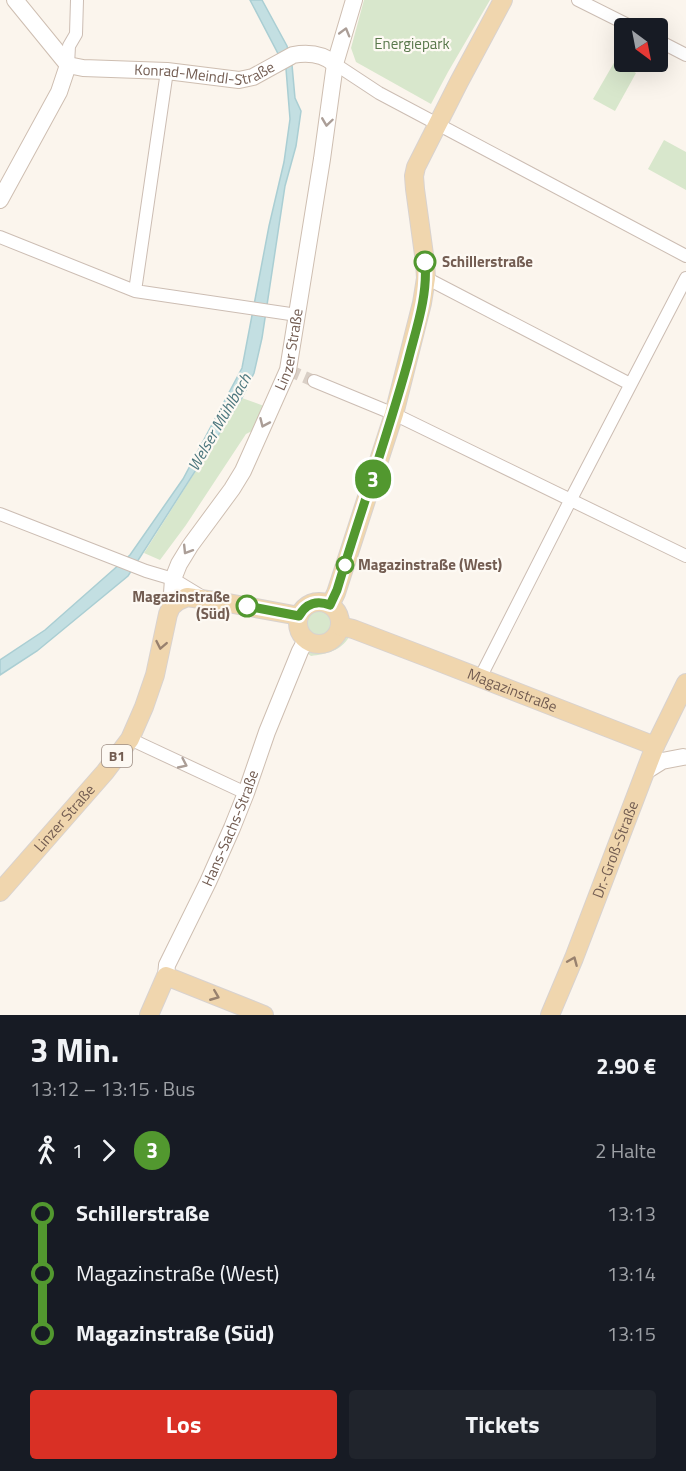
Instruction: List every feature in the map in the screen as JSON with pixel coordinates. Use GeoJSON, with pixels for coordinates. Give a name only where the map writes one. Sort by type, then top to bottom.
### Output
{"type":"FeatureCollection","features":[{"type":"Feature","properties":{"kind":"main road"},"geometry":{"type":"LineString","coordinates":[[330,605],[337,590],[394,414],[422,303],[426,278],[414,176],[416,167],[503,0]]}},
{"type":"Feature","properties":{"kind":"main road"},"geometry":{"type":"LineString","coordinates":[[171,607],[187,597],[299,616]]}},
{"type":"Feature","properties":{"kind":"main road"},"geometry":{"type":"LineString","coordinates":[[317,602],[330,605],[338,614],[340,626],[335,636],[319,644],[306,640],[299,629],[299,616],[302,611],[310,604],[317,602]]}},
{"type":"Feature","properties":{"kind":"main road","name":"Linzer Straße"},"geometry":{"type":"LineString","coordinates":[[0,892],[105,772],[130,739],[155,675],[171,607]]}},
{"type":"Feature","properties":{"kind":"main road","name":"Magazinstraße"},"geometry":{"type":"LineString","coordinates":[[340,626],[655,746]]}},
{"type":"Feature","properties":{"kind":"main road","name":"Dr.-Groß-Straße"},"geometry":{"type":"LineString","coordinates":[[550,1015],[655,746],[686,683]]}},
{"type":"Feature","properties":{"kind":"main road"},"geometry":{"type":"LineString","coordinates":[[166,976],[264,1015]]}},
{"type":"Feature","properties":{"kind":"main road","name":"Hans-Sachs-Straße"},"geometry":{"type":"LineString","coordinates":[[149,1015],[166,976]]}},
{"type":"Feature","properties":{"kind":"street"},"geometry":{"type":"LineString","coordinates":[[15,0],[68,65]]}},
{"type":"Feature","properties":{"kind":"street"},"geometry":{"type":"LineString","coordinates":[[0,200],[59,92],[68,65],[69,46],[76,34],[77,0]]}},
{"type":"Feature","properties":{"kind":"street","name":"Linzer Straße"},"geometry":{"type":"LineString","coordinates":[[171,607],[173,579],[179,564],[243,471],[288,370],[335,64],[354,0]]}},
{"type":"Feature","properties":{"kind":"street"},"geometry":{"type":"LineString","coordinates":[[578,0],[614,18]]}},
{"type":"Feature","properties":{"kind":"street"},"geometry":{"type":"LineString","coordinates":[[668,46],[686,55]]}},
{"type":"Feature","properties":{"kind":"street","name":"Konrad-Meindl-Straße"},"geometry":{"type":"LineString","coordinates":[[68,65],[239,80],[253,76],[293,55],[314,54],[335,64]]}},
{"type":"Feature","properties":{"kind":"street"},"geometry":{"type":"LineString","coordinates":[[335,64],[379,93],[686,256]]}},
{"type":"Feature","properties":{"kind":"street"},"geometry":{"type":"LineString","coordinates":[[135,291],[167,72]]}},
{"type":"Feature","properties":{"kind":"street"},"geometry":{"type":"LineString","coordinates":[[0,237],[135,291],[297,315]]}},
{"type":"Feature","properties":{"kind":"street"},"geometry":{"type":"LineString","coordinates":[[426,278],[630,384]]}},
{"type":"Feature","properties":{"kind":"street"},"geometry":{"type":"LineString","coordinates":[[480,678],[686,278]]}},
{"type":"Feature","properties":{"kind":"street"},"geometry":{"type":"LineString","coordinates":[[314,381],[394,414],[686,556]]}},
{"type":"Feature","properties":{"kind":"street"},"geometry":{"type":"LineString","coordinates":[[0,514],[137,568],[173,579],[210,600]]}},
{"type":"Feature","properties":{"kind":"street","name":"Hans-Sachs-Straße"},"geometry":{"type":"LineString","coordinates":[[166,976],[167,965],[232,828],[267,732],[306,640]]}},
{"type":"Feature","properties":{"kind":"street"},"geometry":{"type":"LineString","coordinates":[[130,739],[246,792]]}},
{"type":"Feature","properties":{"kind":"street","name":"Magazinstraße"},"geometry":{"type":"LineString","coordinates":[[655,746],[684,758]]}},
{"type":"Feature","properties":{"kind":"street"},"geometry":{"type":"LineString","coordinates":[[646,771],[662,761],[684,758]]}},
{"type":"Feature","properties":{"kind":"green space","name":"Energiepark"},"geometry":{"type":"Polygon","coordinates":[[[364,0],[490,0],[431,104],[356,62],[351,48],[364,0]]]}},
{"type":"Feature","properties":{"kind":"green space"},"geometry":{"type":"Polygon","coordinates":[[[614,63],[614,72],[636,73],[615,111],[593,99],[614,63]]]}},
{"type":"Feature","properties":{"kind":"green space"},"geometry":{"type":"Polygon","coordinates":[[[664,140],[686,152],[686,190],[648,169],[664,140]]]}},
{"type":"Feature","properties":{"kind":"green space"},"geometry":{"type":"Polygon","coordinates":[[[242,398],[264,406],[252,431],[246,434],[160,560],[144,553],[242,398]]]}},
{"type":"Feature","properties":{"kind":"green space"},"geometry":{"type":"Polygon","coordinates":[[[319,609],[329,613],[333,623],[329,633],[319,637],[309,633],[305,623],[309,613],[319,609]]]}},
{"type":"Feature","properties":{"kind":"green space"},"geometry":{"type":"Polygon","coordinates":[[[343,637],[349,637],[342,646],[333,651],[311,656],[307,653],[330,646],[343,637]]]}},
{"type":"Feature","properties":{"kind":"water","name":"Welser Mühlbach"},"geometry":{"type":"Polygon","coordinates":[[[250,0],[262,0],[287,46],[292,65],[295,98],[301,111],[296,146],[285,186],[262,338],[254,373],[242,398],[128,576],[37,651],[0,675],[0,660],[45,630],[130,555],[183,479],[242,368],[269,226],[284,162],[290,119],[286,69],[250,0]]]}},
{"type":"Feature","properties":{"kind":"tunnel"},"geometry":{"type":"LineString","coordinates":[[288,370],[314,381]]}},
{"type":"Feature","properties":{"kind":"bus line","name":"3"},"geometry":{"type":"LineString","coordinates":[[247,606],[299,616],[310,604],[317,602],[330,605],[337,590],[394,414],[422,303],[426,278],[425,262]]}},
{"type":"Feature","properties":{"kind":"place","name":"Schillerstraße"},"geometry":{"type":"Point","coordinates":[425,262]}},
{"type":"Feature","properties":{"kind":"place","name":"Magazinstraße (West)"},"geometry":{"type":"Point","coordinates":[345,565]}},
{"type":"Feature","properties":{"kind":"place","name":"Magazinstraße (Süd)"},"geometry":{"type":"Point","coordinates":[247,606]}}]}
